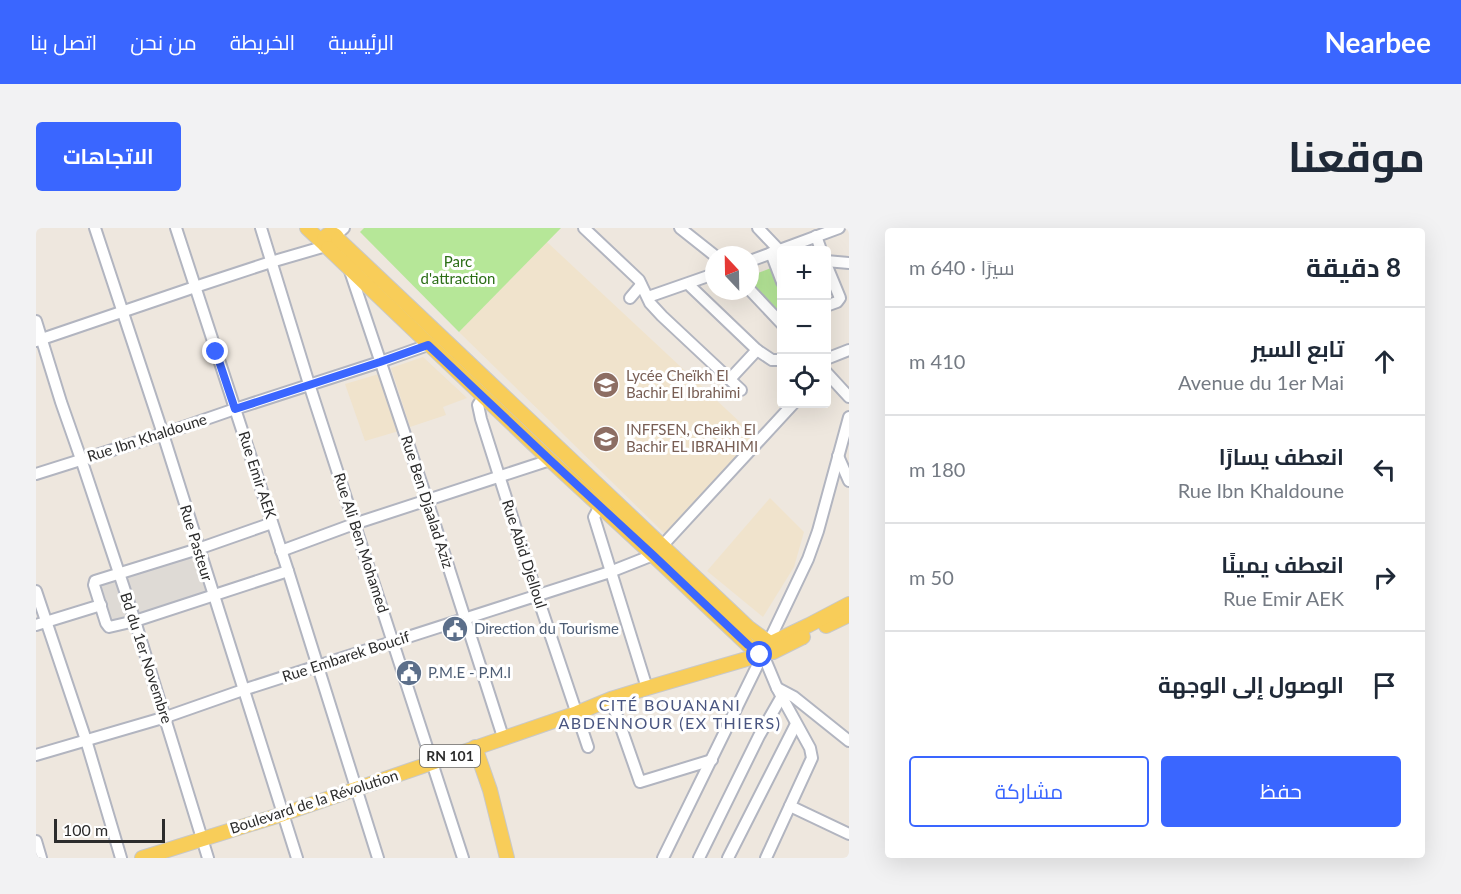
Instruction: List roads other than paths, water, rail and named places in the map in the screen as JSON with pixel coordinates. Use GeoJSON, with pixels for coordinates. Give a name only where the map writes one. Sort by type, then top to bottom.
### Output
{"type":"FeatureCollection","features":[{"type":"Feature","properties":{"kind":"main road"},"geometry":{"type":"LineString","coordinates":[[307,228],[332,237],[605,501],[749,628],[767,649]]}},
{"type":"Feature","properties":{"kind":"main road"},"geometry":{"type":"LineString","coordinates":[[332,237],[349,267],[428,345],[489,391],[550,460],[605,501]]}},
{"type":"Feature","properties":{"kind":"main road","name":"RN 101"},"geometry":{"type":"LineString","coordinates":[[767,649],[849,604]]}},
{"type":"Feature","properties":{"kind":"main road","name":"RN 101"},"geometry":{"type":"LineString","coordinates":[[767,649],[849,615]]}},
{"type":"Feature","properties":{"kind":"main road","name":"Boulevard de la Révolution"},"geometry":{"type":"LineString","coordinates":[[142,858],[202,842],[577,713],[611,699],[750,658],[767,649]]}},
{"type":"Feature","properties":{"kind":"main road"},"geometry":{"type":"LineString","coordinates":[[475,747],[490,790],[507,858]]}},
{"type":"Feature","properties":{"kind":"street","name":"Rue Pasteur"},"geometry":{"type":"LineString","coordinates":[[95,228],[163,434],[297,858]]}},
{"type":"Feature","properties":{"kind":"street","name":"Rue Emir AEK"},"geometry":{"type":"LineString","coordinates":[[176,228],[378,858]]}},
{"type":"Feature","properties":{"kind":"street"},"geometry":{"type":"LineString","coordinates":[[261,228],[271,262]]}},
{"type":"Feature","properties":{"kind":"street"},"geometry":{"type":"LineString","coordinates":[[584,228],[634,274],[650,303],[662,316],[741,390]]}},
{"type":"Feature","properties":{"kind":"street"},"geometry":{"type":"LineString","coordinates":[[680,228],[705,248]]}},
{"type":"Feature","properties":{"kind":"street"},"geometry":{"type":"LineString","coordinates":[[758,228],[775,251],[777,260]]}},
{"type":"Feature","properties":{"kind":"street"},"geometry":{"type":"LineString","coordinates":[[759,257],[811,234],[839,228]]}},
{"type":"Feature","properties":{"kind":"street"},"geometry":{"type":"LineString","coordinates":[[39,341],[271,262],[332,237]]}},
{"type":"Feature","properties":{"kind":"street","name":"Rue Ali Ben Mohamed"},"geometry":{"type":"LineString","coordinates":[[271,262],[463,858]]}},
{"type":"Feature","properties":{"kind":"street"},"geometry":{"type":"LineString","coordinates":[[831,263],[849,264]]}},
{"type":"Feature","properties":{"kind":"street","name":"Rue Ben Djaalad Aziz"},"geometry":{"type":"LineString","coordinates":[[349,267],[503,737]]}},
{"type":"Feature","properties":{"kind":"street"},"geometry":{"type":"LineString","coordinates":[[831,276],[840,298],[844,300]]}},
{"type":"Feature","properties":{"kind":"street"},"geometry":{"type":"LineString","coordinates":[[648,297],[705,277]]}},
{"type":"Feature","properties":{"kind":"street"},"geometry":{"type":"LineString","coordinates":[[688,284],[757,350],[772,360],[777,360]]}},
{"type":"Feature","properties":{"kind":"street"},"geometry":{"type":"LineString","coordinates":[[630,298],[641,285]]}},
{"type":"Feature","properties":{"kind":"street"},"geometry":{"type":"LineString","coordinates":[[759,300],[777,319]]}},
{"type":"Feature","properties":{"kind":"street","name":"Bd du 1er Novembre"},"geometry":{"type":"LineString","coordinates":[[36,321],[39,341],[135,621],[208,858]]}},
{"type":"Feature","properties":{"kind":"street","name":"Rue Ibn Khaldoune"},"geometry":{"type":"LineString","coordinates":[[36,474],[428,345]]}},
{"type":"Feature","properties":{"kind":"street"},"geometry":{"type":"LineString","coordinates":[[730,379],[757,350]]}},
{"type":"Feature","properties":{"kind":"street"},"geometry":{"type":"LineString","coordinates":[[831,356],[849,350]]}},
{"type":"Feature","properties":{"kind":"street"},"geometry":{"type":"LineString","coordinates":[[831,377],[849,397]]}},
{"type":"Feature","properties":{"kind":"street","name":"Rue Abid Djelloul"},"geometry":{"type":"LineString","coordinates":[[489,391],[478,405],[478,410],[588,747]]}},
{"type":"Feature","properties":{"kind":"street","name":"Rue Embarek Boucif"},"geometry":{"type":"LineString","coordinates":[[36,755],[166,717],[610,572],[658,550],[790,408]]}},
{"type":"Feature","properties":{"kind":"street"},"geometry":{"type":"LineString","coordinates":[[663,858],[767,649],[808,559],[818,531],[849,417]]}},
{"type":"Feature","properties":{"kind":"street"},"geometry":{"type":"LineString","coordinates":[[838,456],[849,481]]}},
{"type":"Feature","properties":{"kind":"street"},"geometry":{"type":"LineString","coordinates":[[281,550],[550,460]]}},
{"type":"Feature","properties":{"kind":"street"},"geometry":{"type":"LineString","coordinates":[[605,501],[594,517],[647,688]]}},
{"type":"Feature","properties":{"kind":"street"},"geometry":{"type":"LineString","coordinates":[[272,524],[95,581],[94,585],[108,626],[135,621],[288,572]]}},
{"type":"Feature","properties":{"kind":"street"},"geometry":{"type":"LineString","coordinates":[[36,591],[41,624],[86,740],[122,858]]}},
{"type":"Feature","properties":{"kind":"street"},"geometry":{"type":"LineString","coordinates":[[41,624],[101,605]]}},
{"type":"Feature","properties":{"kind":"street"},"geometry":{"type":"LineString","coordinates":[[766,858],[812,758],[810,748],[779,692],[767,649]]}},
{"type":"Feature","properties":{"kind":"street"},"geometry":{"type":"LineString","coordinates":[[779,692],[794,697],[849,741]]}},
{"type":"Feature","properties":{"kind":"street"},"geometry":{"type":"LineString","coordinates":[[699,858],[779,692]]}},
{"type":"Feature","properties":{"kind":"street"},"geometry":{"type":"LineString","coordinates":[[611,699],[640,782],[712,760]]}},
{"type":"Feature","properties":{"kind":"street"},"geometry":{"type":"LineString","coordinates":[[728,858],[796,724]]}},
{"type":"Feature","properties":{"kind":"street"},"geometry":{"type":"LineString","coordinates":[[790,806],[849,834]]}},
{"type":"Feature","properties":{"kind":"street"},"geometry":{"type":"LineString","coordinates":[[36,841],[41,858]]}},
{"type":"Feature","properties":{"kind":"place","name":"Lycée Cheïkh El Bachir El Ibrahimi"},"geometry":{"type":"Point","coordinates":[606,385]}},
{"type":"Feature","properties":{"kind":"place","name":"INFFSEN, Cheikh El Bachir EL IBRAHIMI"},"geometry":{"type":"Point","coordinates":[606,439]}},
{"type":"Feature","properties":{"kind":"place","name":"Direction du Tourisme"},"geometry":{"type":"Point","coordinates":[455,629]}},
{"type":"Feature","properties":{"kind":"place","name":"P.M.E - P.M.I"},"geometry":{"type":"Point","coordinates":[409,673]}},
{"type":"Feature","properties":{"kind":"district","name":"CITÉ BOUANANI ABDENNOUR (EX THIERS)"},"geometry":{"type":"Point","coordinates":[670,714]}},
{"type":"Feature","properties":{"kind":"park label","name":"Parc d'attraction"},"geometry":{"type":"Point","coordinates":[458,270]}}]}
